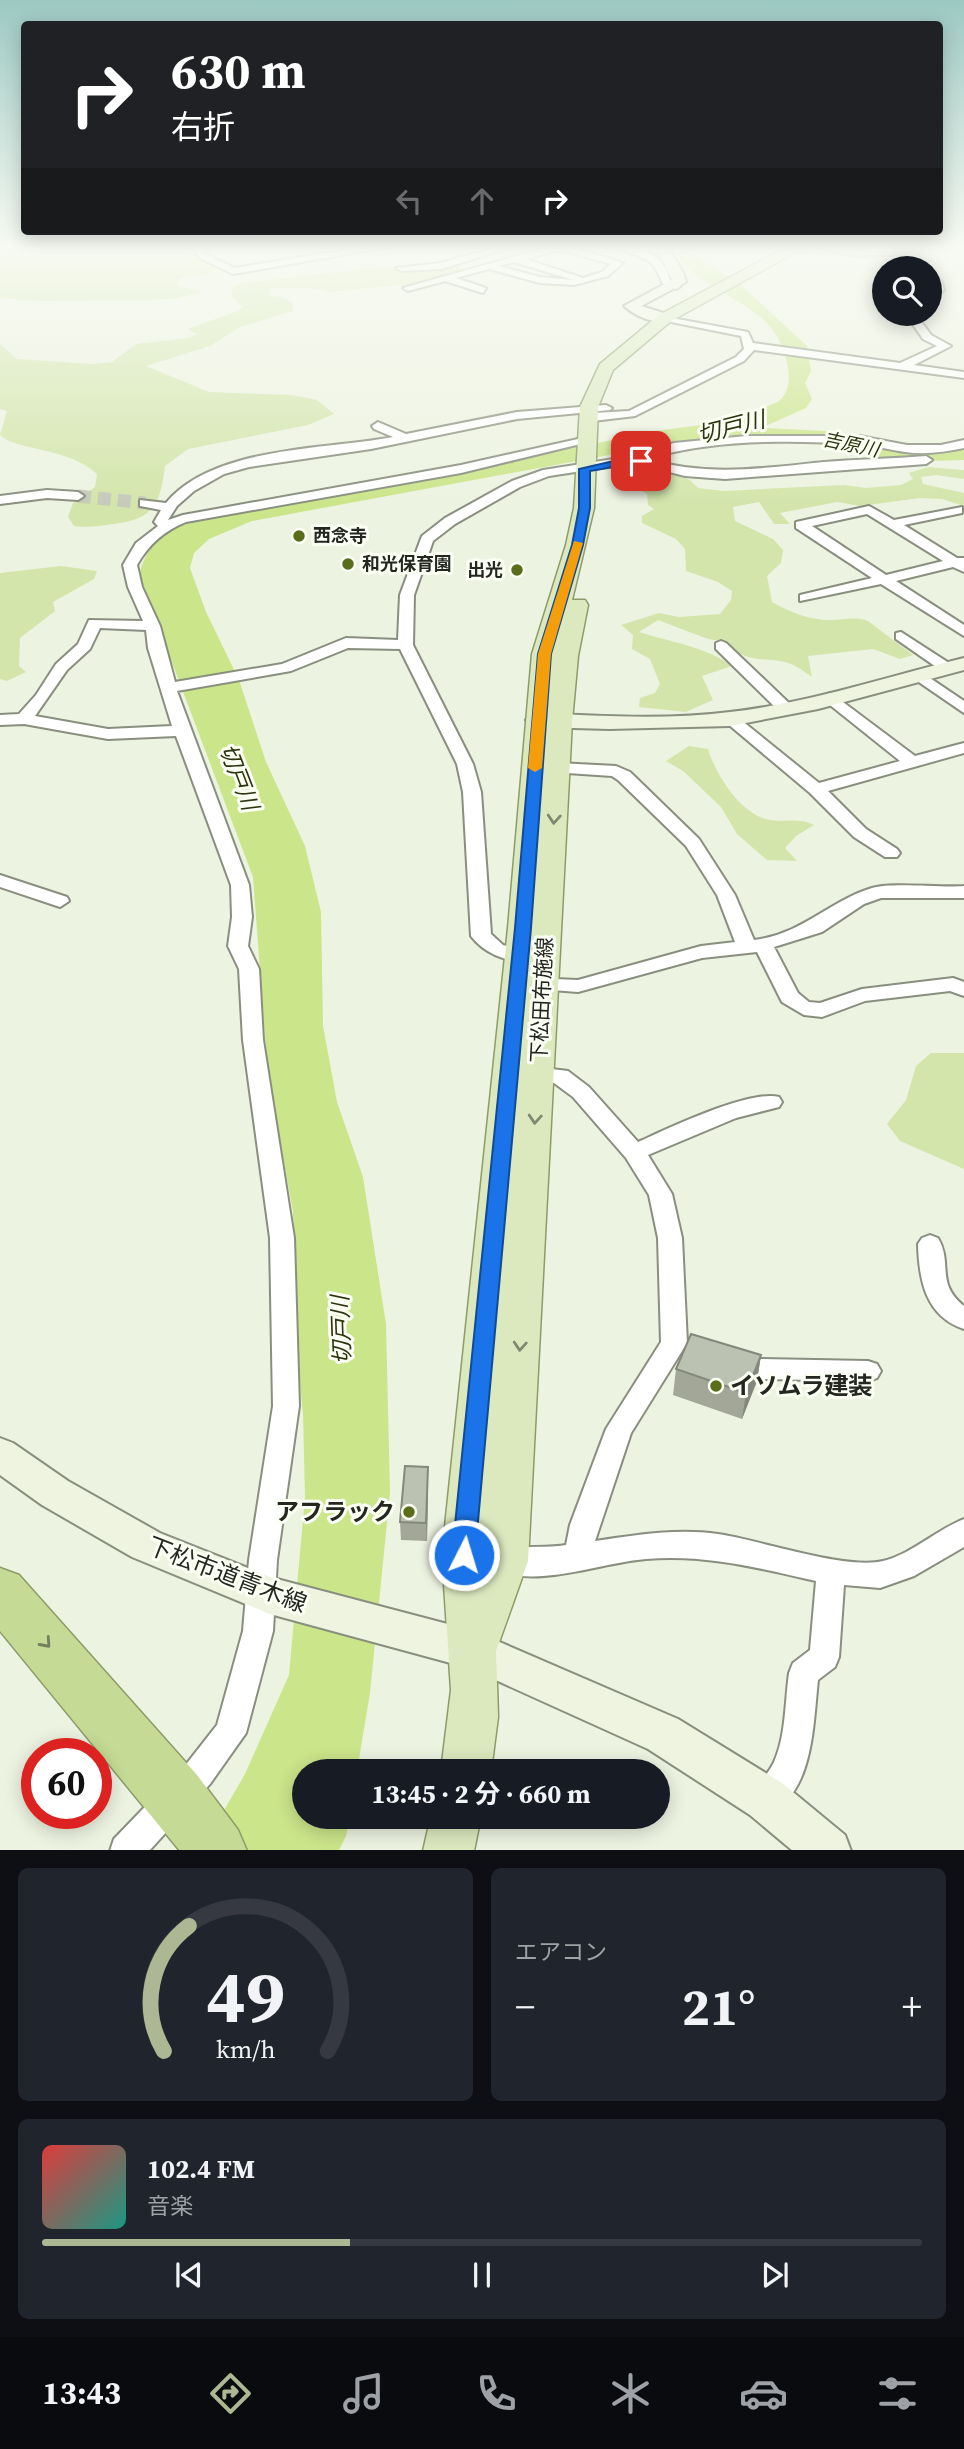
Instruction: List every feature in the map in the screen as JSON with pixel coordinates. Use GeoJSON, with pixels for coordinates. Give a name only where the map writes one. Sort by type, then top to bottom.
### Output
{"type":"FeatureCollection","features":[{"type":"Feature","properties":{"kind":"highway"},"geometry":{"type":"LineString","coordinates":[[0,1592],[193,1819]]}},
{"type":"Feature","properties":{"kind":"main road","name":"下松田布施線"},"geometry":{"type":"LineString","coordinates":[[474,1650],[506,1561],[526,974],[548,721],[598,533],[593,455],[597,412],[625,353],[649,332]]}},
{"type":"Feature","properties":{"kind":"main road","name":"下松田布施線"},"geometry":{"type":"LineString","coordinates":[[526,974],[558,768],[548,721]]}},
{"type":"Feature","properties":{"kind":"main road","name":"下松田布施線"},"geometry":{"type":"LineString","coordinates":[[468,1759],[473,1737],[474,1650],[464,1555],[523,1073]]}},
{"type":"Feature","properties":{"kind":"main road"},"geometry":{"type":"LineString","coordinates":[[448,1850],[453,1829]]}},
{"type":"Feature","properties":{"kind":"street"},"geometry":{"type":"LineString","coordinates":[[166,526],[162,522],[166,507],[190,489],[229,468],[404,439],[554,409],[631,414],[717,372],[747,354],[749,345],[744,334],[736,332]]}},
{"type":"Feature","properties":{"kind":"street"},"geometry":{"type":"LineString","coordinates":[[902,366],[946,346],[927,337],[924,332]]}},
{"type":"Feature","properties":{"kind":"street"},"geometry":{"type":"LineString","coordinates":[[749,345],[964,374]]}},
{"type":"Feature","properties":{"kind":"street"},"geometry":{"type":"LineString","coordinates":[[377,426],[404,439]]}},
{"type":"Feature","properties":{"kind":"street"},"geometry":{"type":"LineString","coordinates":[[635,459],[674,447],[729,440],[848,440],[956,454]]}},
{"type":"Feature","properties":{"kind":"street"},"geometry":{"type":"LineString","coordinates":[[127,1850],[193,1819],[200,1773],[230,1733],[258,1631],[265,1594],[286,1406],[282,1238],[253,1040],[249,970],[238,946],[242,917],[240,885],[182,732],[173,688],[153,626],[135,587],[130,565],[141,546],[166,526],[191,518],[461,469],[593,455],[635,459],[682,472],[724,477],[956,454],[964,444]]}},
{"type":"Feature","properties":{"kind":"street"},"geometry":{"type":"LineString","coordinates":[[593,455],[516,484],[450,521],[427,539],[407,595],[405,645],[465,764],[472,792],[481,936],[526,974],[578,986],[701,952],[754,947],[815,928],[857,900],[879,892],[964,892]]}},
{"type":"Feature","properties":{"kind":"street"},"geometry":{"type":"LineString","coordinates":[[0,500],[47,494],[78,496]]}},
{"type":"Feature","properties":{"kind":"street"},"geometry":{"type":"LineString","coordinates":[[145,503],[166,507]]}},
{"type":"Feature","properties":{"kind":"street"},"geometry":{"type":"LineString","coordinates":[[961,564],[869,510],[801,525],[964,632]]}},
{"type":"Feature","properties":{"kind":"street"},"geometry":{"type":"LineString","coordinates":[[892,524],[957,510]]}},
{"type":"Feature","properties":{"kind":"street"},"geometry":{"type":"LineString","coordinates":[[805,598],[961,564]]}},
{"type":"Feature","properties":{"kind":"street"},"geometry":{"type":"LineString","coordinates":[[24,719],[61,667],[85,646],[94,623],[153,626]]}},
{"type":"Feature","properties":{"kind":"street"},"geometry":{"type":"LineString","coordinates":[[901,636],[955,666]]}},
{"type":"Feature","properties":{"kind":"street"},"geometry":{"type":"LineString","coordinates":[[173,688],[286,668],[346,643],[405,645]]}},
{"type":"Feature","properties":{"kind":"street"},"geometry":{"type":"LineString","coordinates":[[721,646],[786,709]]}},
{"type":"Feature","properties":{"kind":"street"},"geometry":{"type":"LineString","coordinates":[[548,721],[730,719],[786,709],[955,666]]}},
{"type":"Feature","properties":{"kind":"street"},"geometry":{"type":"LineString","coordinates":[[918,676],[964,708]]}},
{"type":"Feature","properties":{"kind":"street"},"geometry":{"type":"LineString","coordinates":[[831,698],[913,763]]}},
{"type":"Feature","properties":{"kind":"street"},"geometry":{"type":"LineString","coordinates":[[0,720],[24,719],[108,734],[182,732]]}},
{"type":"Feature","properties":{"kind":"street"},"geometry":{"type":"LineString","coordinates":[[730,719],[817,789],[860,833],[891,853]]}},
{"type":"Feature","properties":{"kind":"street"},"geometry":{"type":"LineString","coordinates":[[817,789],[913,763],[959,754]]}},
{"type":"Feature","properties":{"kind":"street"},"geometry":{"type":"LineString","coordinates":[[558,768],[616,771],[633,784],[693,843],[726,895],[754,947],[770,955],[789,997],[804,1008],[822,1010],[862,995],[953,984],[964,990]]}},
{"type":"Feature","properties":{"kind":"street"},"geometry":{"type":"LineString","coordinates":[[0,881],[60,901]]}},
{"type":"Feature","properties":{"kind":"street"},"geometry":{"type":"LineString","coordinates":[[523,1073],[560,1076],[581,1092],[634,1152],[660,1194],[694,1349]]}},
{"type":"Feature","properties":{"kind":"street"},"geometry":{"type":"LineString","coordinates":[[634,1152],[730,1112],[771,1102]]}},
{"type":"Feature","properties":{"kind":"street"},"geometry":{"type":"LineString","coordinates":[[930,1244],[937,1298],[964,1319]]}},
{"type":"Feature","properties":{"kind":"street"},"geometry":{"type":"LineString","coordinates":[[694,1349],[758,1368],[868,1371]]}},
{"type":"Feature","properties":{"kind":"street"},"geometry":{"type":"LineString","coordinates":[[578,1554],[584,1525],[612,1455],[619,1429],[694,1349]]}},
{"type":"Feature","properties":{"kind":"street","name":"下松市道青木線"},"geometry":{"type":"LineString","coordinates":[[0,1454],[55,1493],[146,1545],[265,1594],[474,1650],[663,1734],[766,1799],[829,1850]]}},
{"type":"Feature","properties":{"kind":"street"},"geometry":{"type":"LineString","coordinates":[[464,1555],[506,1561],[540,1562],[578,1554],[646,1546],[716,1546],[831,1571],[880,1575],[904,1567],[964,1532]]}},
{"type":"Feature","properties":{"kind":"street"},"geometry":{"type":"LineString","coordinates":[[766,1799],[786,1774],[795,1748],[804,1673],[824,1657],[831,1571]]}},
{"type":"Feature","properties":{"kind":"shaded area"},"geometry":{"type":"Polygon","coordinates":[[[194,332],[232,332],[210,346],[146,366],[209,392],[292,395],[317,400],[334,414],[308,425],[188,449],[165,466],[161,491],[146,514],[127,522],[74,526],[68,517],[73,503],[95,487],[97,474],[72,459],[18,444],[0,435],[7,411],[0,409],[0,344],[17,359],[93,364],[112,362],[136,344],[188,338],[197,334],[194,332]]]}},
{"type":"Feature","properties":{"kind":"shaded area"},"geometry":{"type":"Polygon","coordinates":[[[928,467],[964,470],[964,479],[936,475],[921,477],[923,484],[964,493],[964,506],[942,499],[920,498],[860,506],[837,502],[780,513],[790,524],[774,524],[759,502],[733,507],[735,521],[773,539],[783,550],[781,563],[767,576],[772,602],[814,619],[854,618],[868,621],[913,655],[900,659],[873,649],[808,656],[812,677],[788,663],[748,657],[728,642],[708,639],[658,620],[639,632],[711,654],[732,666],[702,676],[713,700],[686,712],[639,707],[640,698],[655,693],[660,684],[650,659],[632,649],[633,635],[621,625],[659,613],[679,617],[720,614],[731,600],[732,591],[718,582],[686,571],[685,549],[676,539],[642,523],[642,516],[654,509],[648,505],[647,494],[636,488],[632,479],[667,472],[690,480],[698,488],[724,491],[844,485],[866,488],[901,485],[913,479],[909,473],[928,467]]]}},
{"type":"Feature","properties":{"kind":"shaded area"},"geometry":{"type":"Polygon","coordinates":[[[61,566],[97,571],[94,579],[53,602],[55,611],[20,638],[19,666],[26,672],[7,681],[0,679],[0,573],[61,566]]]}},
{"type":"Feature","properties":{"kind":"shaded area"},"geometry":{"type":"Polygon","coordinates":[[[689,746],[708,749],[722,780],[738,800],[756,815],[766,819],[802,821],[814,825],[796,836],[785,848],[797,861],[767,860],[737,834],[721,807],[683,771],[666,761],[689,746]]]}},
{"type":"Feature","properties":{"kind":"shaded area"},"geometry":{"type":"Polygon","coordinates":[[[931,1053],[964,1053],[964,1169],[900,1141],[887,1124],[906,1100],[916,1066],[931,1053]]]}},
{"type":"Feature","properties":{"kind":"water","name":"切戸川"},"geometry":{"type":"Polygon","coordinates":[[[774,332],[792,332],[807,346],[811,371],[805,383],[812,399],[806,408],[743,436],[663,445],[252,521],[209,539],[194,553],[190,568],[206,612],[239,680],[266,762],[305,846],[321,912],[323,1026],[337,1102],[363,1177],[386,1324],[390,1492],[370,1693],[359,1759],[292,1759],[292,1829],[347,1829],[339,1850],[201,1850],[245,1774],[289,1675],[305,1497],[303,1414],[296,1347],[293,1211],[268,1077],[253,877],[139,575],[145,558],[154,544],[182,524],[391,486],[655,431],[724,422],[778,402],[787,390],[788,368],[782,345],[774,332]]]}},
{"type":"Feature","properties":{"kind":"building"},"geometry":{"type":"Polygon","coordinates":[[[691,1334],[761,1355],[746,1393],[676,1369],[691,1334]]]}},
{"type":"Feature","properties":{"kind":"building"},"geometry":{"type":"Polygon","coordinates":[[[405,1466],[428,1467],[426,1523],[400,1522],[405,1466]]]}},
{"type":"Feature","properties":{"kind":"waterway","name":"吉原川"},"geometry":{"type":"LineString","coordinates":[[738,429],[765,435],[827,438],[899,455],[964,453]]}},
{"type":"Feature","properties":{"kind":"tunnel"},"geometry":{"type":"LineString","coordinates":[[78,496],[145,503]]}},
{"type":"Feature","properties":{"kind":"slow traffic"},"geometry":{"type":"LineString","coordinates":[[535,768],[544,654],[578,543]]}},
{"type":"Feature","properties":{"kind":"place","name":"西念寺"},"geometry":{"type":"Point","coordinates":[299,536]}},
{"type":"Feature","properties":{"kind":"place","name":"和光保育園"},"geometry":{"type":"Point","coordinates":[348,564]}},
{"type":"Feature","properties":{"kind":"place","name":"出光"},"geometry":{"type":"Point","coordinates":[517,570]}},
{"type":"Feature","properties":{"kind":"place","name":"イソムラ建装"},"geometry":{"type":"Point","coordinates":[716,1386]}},
{"type":"Feature","properties":{"kind":"place","name":"アフラック"},"geometry":{"type":"Point","coordinates":[409,1512]}},
{"type":"Feature","properties":{"kind":"route"},"geometry":{"type":"LineString","coordinates":[[464,1555],[523,928],[544,654],[577,545],[584,508],[584,469],[612,462],[635,459],[641,461]]}}]}
